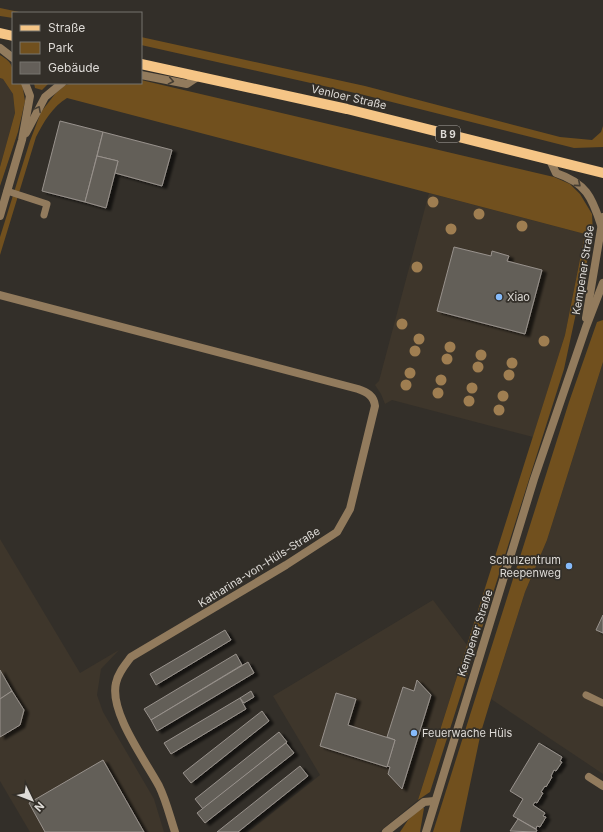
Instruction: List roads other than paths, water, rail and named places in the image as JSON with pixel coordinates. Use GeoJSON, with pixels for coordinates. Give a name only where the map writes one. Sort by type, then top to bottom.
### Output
{"type":"FeatureCollection","features":[{"type":"Feature","properties":{"kind":"main road"},"geometry":{"type":"LineString","coordinates":[[0,33],[12,36]]}},
{"type":"Feature","properties":{"kind":"main road","name":"Venloer Straße"},"geometry":{"type":"LineString","coordinates":[[142,64],[347,109],[603,173]]}},
{"type":"Feature","properties":{"kind":"street"},"geometry":{"type":"LineString","coordinates":[[0,48],[12,57]]}},
{"type":"Feature","properties":{"kind":"street"},"geometry":{"type":"LineString","coordinates":[[142,75],[187,84],[199,76]]}},
{"type":"Feature","properties":{"kind":"street"},"geometry":{"type":"LineString","coordinates":[[0,216],[22,140],[30,96],[25,84]]}},
{"type":"Feature","properties":{"kind":"street"},"geometry":{"type":"LineString","coordinates":[[22,140],[45,97],[61,84]]}},
{"type":"Feature","properties":{"kind":"street"},"geometry":{"type":"LineString","coordinates":[[550,160],[556,173],[575,181],[588,193],[602,221]]}},
{"type":"Feature","properties":{"kind":"street","name":"Kempener Straße"},"geometry":{"type":"LineString","coordinates":[[586,327],[587,309],[602,221]]}},
{"type":"Feature","properties":{"kind":"street","name":"Kempener Straße"},"geometry":{"type":"LineString","coordinates":[[426,832],[434,801],[534,479],[586,327],[603,283]]}},
{"type":"Feature","properties":{"kind":"street","name":"Katharina-von-Hüls-Straße"},"geometry":{"type":"LineString","coordinates":[[0,295],[358,389],[368,393],[375,401],[350,509],[337,532],[286,566],[131,657],[120,671],[116,684],[115,700],[120,717],[160,788],[175,832]]}},
{"type":"Feature","properties":{"kind":"street"},"geometry":{"type":"LineString","coordinates":[[589,777],[603,786]]}},
{"type":"Feature","properties":{"kind":"street"},"geometry":{"type":"LineString","coordinates":[[386,832],[424,802],[434,801]]}},
{"type":"Feature","properties":{"kind":"lane"},"geometry":{"type":"LineString","coordinates":[[7,191],[47,204],[44,215]]}},
{"type":"Feature","properties":{"kind":"lane"},"geometry":{"type":"LineString","coordinates":[[586,695],[603,703]]}},
{"type":"Feature","properties":{"kind":"place","name":"Xiao"},"geometry":{"type":"Point","coordinates":[499,297]}},
{"type":"Feature","properties":{"kind":"place","name":"Schulzentrum Reepenweg"},"geometry":{"type":"Point","coordinates":[569,566]}},
{"type":"Feature","properties":{"kind":"place","name":"Feuerwache Hüls"},"geometry":{"type":"Point","coordinates":[414,733]}}]}
